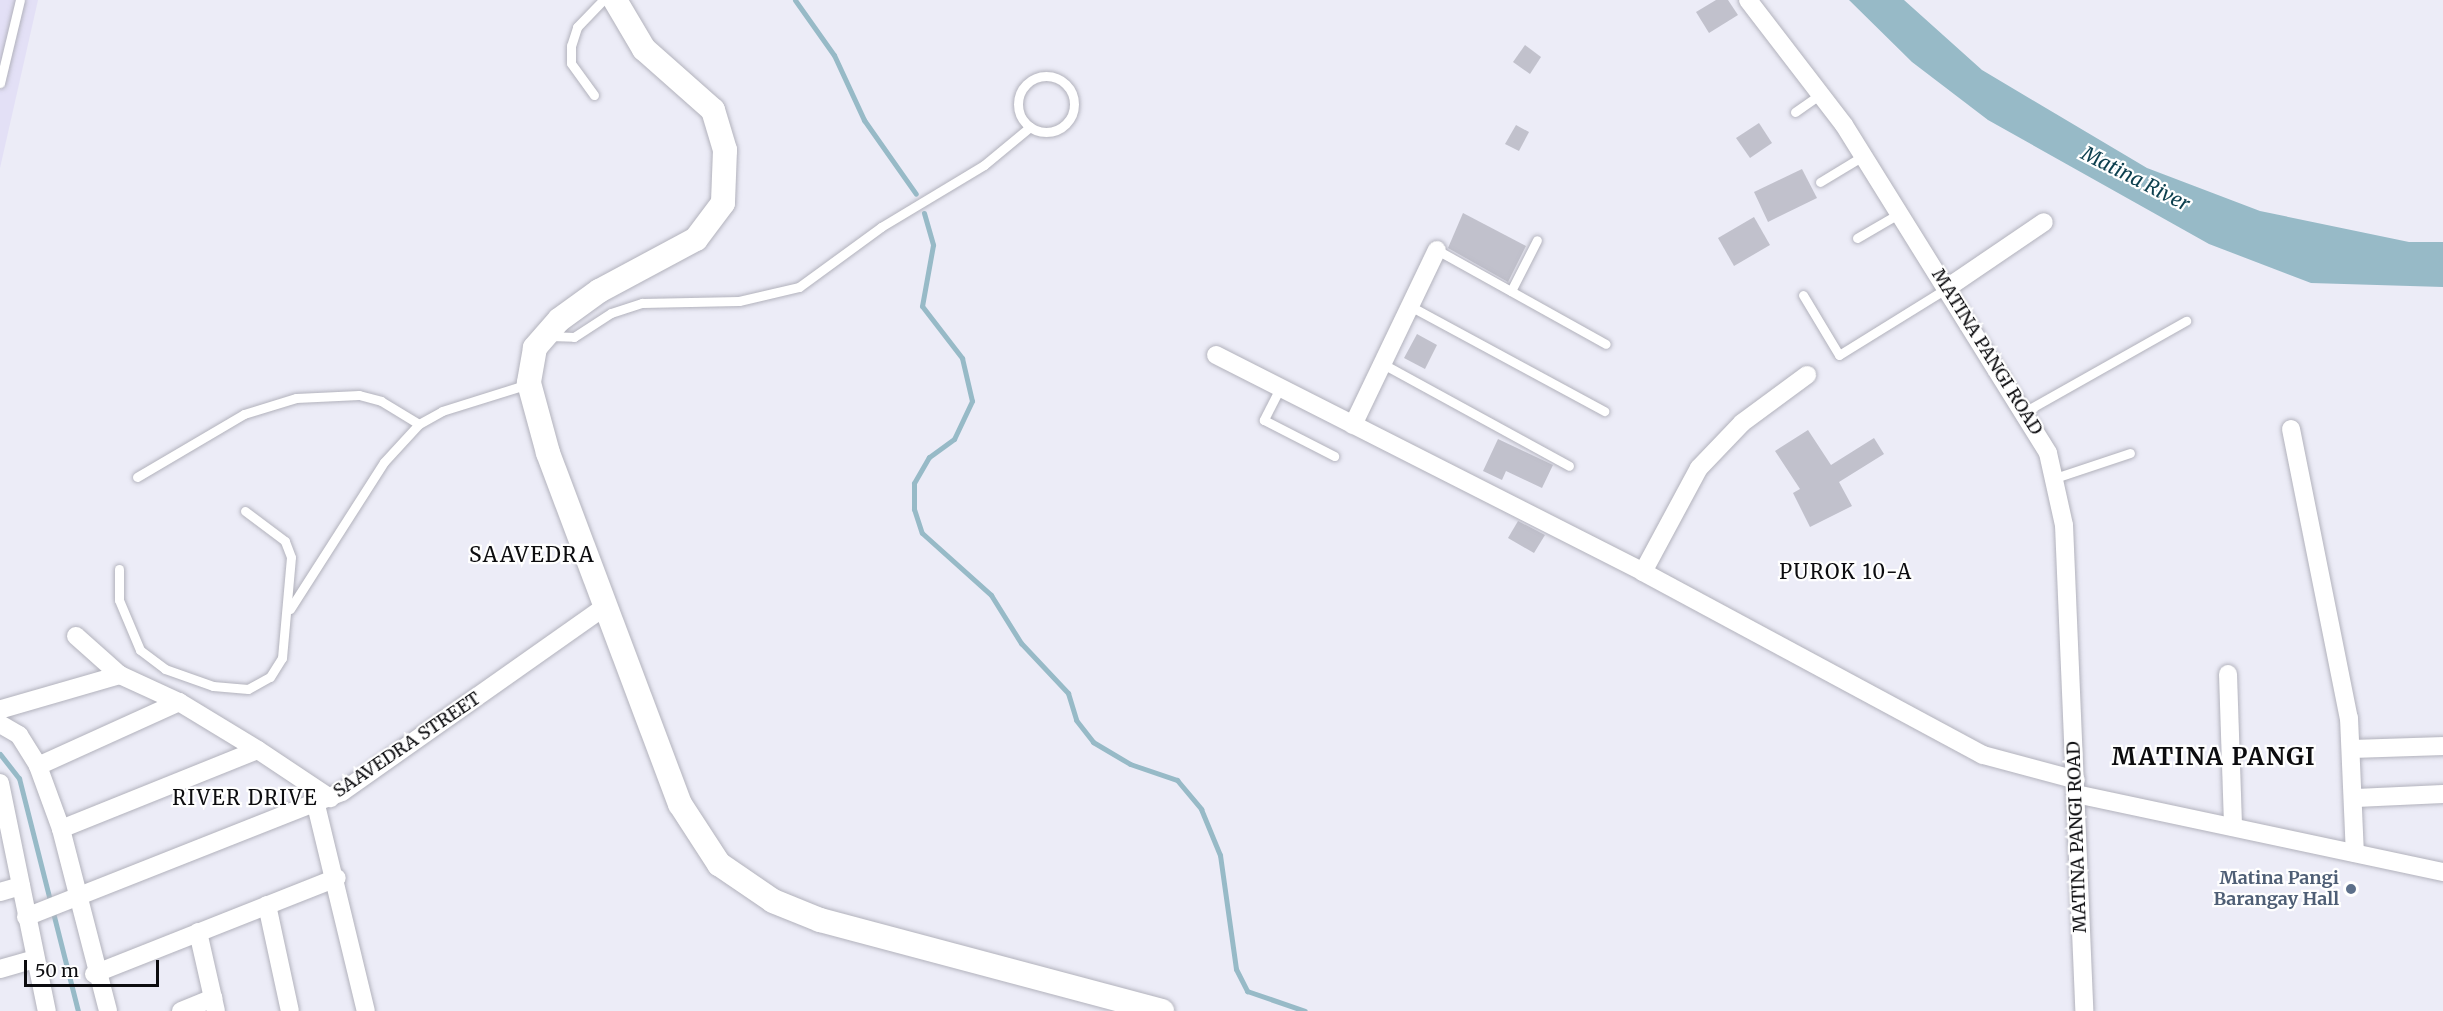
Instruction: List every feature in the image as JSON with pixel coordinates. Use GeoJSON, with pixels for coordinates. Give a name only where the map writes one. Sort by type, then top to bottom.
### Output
{"type":"FeatureCollection","features":[{"type":"Feature","properties":{"kind":"street"},"geometry":{"type":"LineString","coordinates":[[615,0],[644,49],[713,110],[725,150],[726,188],[716,218],[696,239],[599,291],[545,334],[530,360],[529,383],[604,607],[680,804],[719,864],[747,885],[820,920],[1162,1011]]}},
{"type":"Feature","properties":{"kind":"street","name":"MATINA PANGI ROAD"},"geometry":{"type":"LineString","coordinates":[[1749,0],[1821,94],[1900,213],[2026,411],[2055,478],[2064,525],[2084,1011]]}},
{"type":"Feature","properties":{"kind":"street"},"geometry":{"type":"LineString","coordinates":[[1947,288],[2044,222]]}},
{"type":"Feature","properties":{"kind":"street"},"geometry":{"type":"LineString","coordinates":[[1353,425],[1437,250]]}},
{"type":"Feature","properties":{"kind":"street"},"geometry":{"type":"LineString","coordinates":[[1216,355],[1643,572],[1983,755],[2076,787],[2233,827],[2443,872]]}},
{"type":"Feature","properties":{"kind":"street"},"geometry":{"type":"LineString","coordinates":[[1643,572],[1699,468],[1742,423],[1807,375]]}},
{"type":"Feature","properties":{"kind":"street"},"geometry":{"type":"LineString","coordinates":[[2291,429],[2353,749],[2356,798],[2355,853]]}},
{"type":"Feature","properties":{"kind":"street","name":"SAAVEDRA STREET"},"geometry":{"type":"LineString","coordinates":[[34,914],[323,801],[604,607]]}},
{"type":"Feature","properties":{"kind":"street"},"geometry":{"type":"LineString","coordinates":[[75,636],[120,675],[179,702],[258,750],[323,801],[336,878],[366,1011]]}},
{"type":"Feature","properties":{"kind":"street"},"geometry":{"type":"LineString","coordinates":[[2228,674],[2233,827]]}},
{"type":"Feature","properties":{"kind":"street"},"geometry":{"type":"LineString","coordinates":[[108,1011],[72,901],[61,829],[38,766],[2,716],[120,675]]}},
{"type":"Feature","properties":{"kind":"street"},"geometry":{"type":"LineString","coordinates":[[38,766],[179,702]]}},
{"type":"Feature","properties":{"kind":"street"},"geometry":{"type":"LineString","coordinates":[[2353,749],[2443,746]]}},
{"type":"Feature","properties":{"kind":"street"},"geometry":{"type":"LineString","coordinates":[[61,829],[258,750]]}},
{"type":"Feature","properties":{"kind":"street"},"geometry":{"type":"LineString","coordinates":[[0,783],[4,813],[21,886],[34,914],[34,959],[47,1011]]}},
{"type":"Feature","properties":{"kind":"street"},"geometry":{"type":"LineString","coordinates":[[2356,798],[2443,794]]}},
{"type":"Feature","properties":{"kind":"street"},"geometry":{"type":"LineString","coordinates":[[94,974],[336,878]]}},
{"type":"Feature","properties":{"kind":"street"},"geometry":{"type":"LineString","coordinates":[[0,892],[21,886]]}},
{"type":"Feature","properties":{"kind":"street"},"geometry":{"type":"LineString","coordinates":[[267,905],[290,1011]]}},
{"type":"Feature","properties":{"kind":"street"},"geometry":{"type":"LineString","coordinates":[[181,1011],[214,1004],[198,932]]}},
{"type":"Feature","properties":{"kind":"street"},"geometry":{"type":"LineString","coordinates":[[0,969],[34,959]]}},
{"type":"Feature","properties":{"kind":"lane"},"geometry":{"type":"LineString","coordinates":[[0,83],[20,0]]}},
{"type":"Feature","properties":{"kind":"lane"},"geometry":{"type":"LineString","coordinates":[[594,95],[571,63],[571,46],[577,27],[603,0]]}},
{"type":"Feature","properties":{"kind":"lane"},"geometry":{"type":"LineString","coordinates":[[1040,76],[1062,80],[1074,98],[1070,119],[1052,132],[1030,127],[1018,110],[1022,88],[1040,76]]}},
{"type":"Feature","properties":{"kind":"lane"},"geometry":{"type":"LineString","coordinates":[[1796,112],[1821,94]]}},
{"type":"Feature","properties":{"kind":"lane"},"geometry":{"type":"LineString","coordinates":[[545,334],[574,337],[611,313],[642,303],[739,301],[800,287],[881,227],[984,165],[1030,127]]}},
{"type":"Feature","properties":{"kind":"lane"},"geometry":{"type":"LineString","coordinates":[[1820,182],[1863,156]]}},
{"type":"Feature","properties":{"kind":"lane"},"geometry":{"type":"LineString","coordinates":[[1857,238],[1900,213]]}},
{"type":"Feature","properties":{"kind":"lane"},"geometry":{"type":"LineString","coordinates":[[1511,291],[1537,240]]}},
{"type":"Feature","properties":{"kind":"lane"},"geometry":{"type":"LineString","coordinates":[[1437,250],[1606,344]]}},
{"type":"Feature","properties":{"kind":"lane"},"geometry":{"type":"LineString","coordinates":[[1803,295],[1839,355],[1947,288]]}},
{"type":"Feature","properties":{"kind":"lane"},"geometry":{"type":"LineString","coordinates":[[1410,306],[1604,411]]}},
{"type":"Feature","properties":{"kind":"lane"},"geometry":{"type":"LineString","coordinates":[[2026,411],[2186,321]]}},
{"type":"Feature","properties":{"kind":"lane"},"geometry":{"type":"LineString","coordinates":[[1383,364],[1569,466]]}},
{"type":"Feature","properties":{"kind":"lane"},"geometry":{"type":"LineString","coordinates":[[288,612],[384,462],[419,424],[442,411],[529,383]]}},
{"type":"Feature","properties":{"kind":"lane"},"geometry":{"type":"LineString","coordinates":[[1280,388],[1264,420],[1334,456]]}},
{"type":"Feature","properties":{"kind":"lane"},"geometry":{"type":"LineString","coordinates":[[137,477],[235,418],[296,398],[359,395],[381,401],[419,424]]}},
{"type":"Feature","properties":{"kind":"lane"},"geometry":{"type":"LineString","coordinates":[[2055,478],[2130,453]]}},
{"type":"Feature","properties":{"kind":"lane"},"geometry":{"type":"LineString","coordinates":[[119,569],[119,600],[140,650],[165,669],[213,686],[248,688],[270,677],[282,658],[288,612],[291,557],[285,541],[245,511]]}},
{"type":"Feature","properties":{"kind":"shaded area"},"geometry":{"type":"Polygon","coordinates":[[[0,0],[38,0],[0,168],[0,0]]]}},
{"type":"Feature","properties":{"kind":"water","name":"Matina River"},"geometry":{"type":"Polygon","coordinates":[[[1849,0],[1904,0],[1982,70],[2147,168],[2260,211],[2409,242],[2443,242],[2443,287],[2311,283],[2209,244],[1988,120],[1912,62],[1849,0]]]}},
{"type":"Feature","properties":{"kind":"building"},"geometry":{"type":"Polygon","coordinates":[[[1716,0],[1728,0],[1738,15],[1709,33],[1696,12],[1716,0]]]}},
{"type":"Feature","properties":{"kind":"building"},"geometry":{"type":"Polygon","coordinates":[[[1525,45],[1541,57],[1530,74],[1513,62],[1525,45]]]}},
{"type":"Feature","properties":{"kind":"building"},"geometry":{"type":"Polygon","coordinates":[[[1759,123],[1772,143],[1750,158],[1736,138],[1759,123]]]}},
{"type":"Feature","properties":{"kind":"building"},"geometry":{"type":"Polygon","coordinates":[[[1516,125],[1529,132],[1519,151],[1505,144],[1516,125]]]}},
{"type":"Feature","properties":{"kind":"building"},"geometry":{"type":"Polygon","coordinates":[[[1802,169],[1817,198],[1768,222],[1754,192],[1802,169]]]}},
{"type":"Feature","properties":{"kind":"building"},"geometry":{"type":"Polygon","coordinates":[[[1463,213],[1526,246],[1508,282],[1448,248],[1463,213]]]}},
{"type":"Feature","properties":{"kind":"building"},"geometry":{"type":"Polygon","coordinates":[[[1754,217],[1770,245],[1734,266],[1718,238],[1754,217]]]}},
{"type":"Feature","properties":{"kind":"building"},"geometry":{"type":"Polygon","coordinates":[[[1417,334],[1437,345],[1425,369],[1404,358],[1417,334]]]}},
{"type":"Feature","properties":{"kind":"building"},"geometry":{"type":"Polygon","coordinates":[[[1808,430],[1831,465],[1874,438],[1884,454],[1839,482],[1852,506],[1810,527],[1793,493],[1800,489],[1775,451],[1808,430]]]}},
{"type":"Feature","properties":{"kind":"building"},"geometry":{"type":"Polygon","coordinates":[[[1498,439],[1553,465],[1542,488],[1506,471],[1502,480],[1483,471],[1498,439]]]}},
{"type":"Feature","properties":{"kind":"building"},"geometry":{"type":"Polygon","coordinates":[[[1518,521],[1545,535],[1534,553],[1508,538],[1518,521]]]}},
{"type":"Feature","properties":{"kind":"waterway"},"geometry":{"type":"LineString","coordinates":[[795,0],[834,55],[864,120],[916,194]]}},
{"type":"Feature","properties":{"kind":"waterway"},"geometry":{"type":"LineString","coordinates":[[924,213],[933,245],[922,306],[962,358],[972,401],[954,439],[929,457],[914,483],[914,509],[922,533],[991,595],[1021,643],[1068,693],[1076,720],[1093,742],[1130,764],[1177,780],[1201,809],[1220,855],[1236,969],[1247,991],[1305,1011]]}},
{"type":"Feature","properties":{"kind":"waterway"},"geometry":{"type":"LineString","coordinates":[[0,754],[19,778],[78,1011]]}},
{"type":"Feature","properties":{"kind":"place","name":"Matina Pangi Barangay Hall"},"geometry":{"type":"Point","coordinates":[2351,889]}},
{"type":"Feature","properties":{"kind":"district","name":"SAAVEDRA"},"geometry":{"type":"Point","coordinates":[532,555]}},
{"type":"Feature","properties":{"kind":"district","name":"PUROK 10-A"},"geometry":{"type":"Point","coordinates":[1846,571]}},
{"type":"Feature","properties":{"kind":"district","name":"MATINA PANGI"},"geometry":{"type":"Point","coordinates":[2214,757]}},
{"type":"Feature","properties":{"kind":"district","name":"RIVER DRIVE"},"geometry":{"type":"Point","coordinates":[245,797]}}]}
